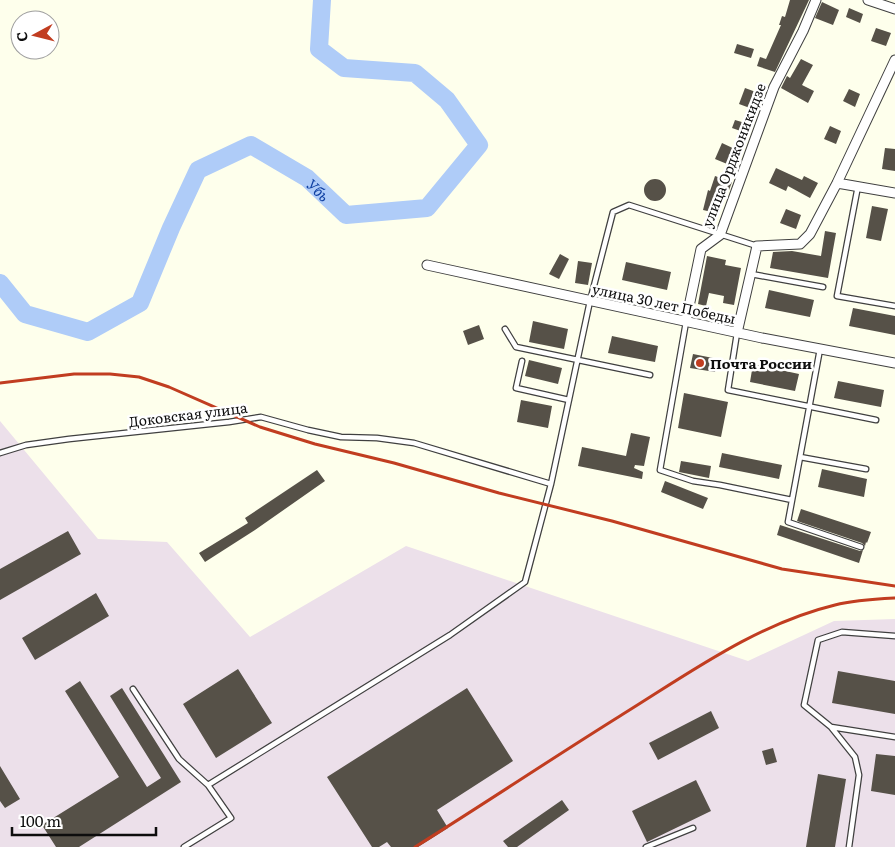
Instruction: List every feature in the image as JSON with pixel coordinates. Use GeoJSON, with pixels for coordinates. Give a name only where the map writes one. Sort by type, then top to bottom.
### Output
{"type":"FeatureCollection","features":[{"type":"Feature","properties":{"kind":"street","name":"улица Орджоникидзе"},"geometry":{"type":"LineString","coordinates":[[686,322],[701,249],[720,235],[774,87],[803,31],[816,0]]}},
{"type":"Feature","properties":{"kind":"street"},"geometry":{"type":"LineString","coordinates":[[868,0],[895,9]]}},
{"type":"Feature","properties":{"kind":"street"},"geometry":{"type":"LineString","coordinates":[[737,333],[757,246],[800,244],[810,234],[837,183],[895,60]]}},
{"type":"Feature","properties":{"kind":"street"},"geometry":{"type":"LineString","coordinates":[[837,183],[895,193]]}},
{"type":"Feature","properties":{"kind":"street","name":"улица 30 лет Победы"},"geometry":{"type":"LineString","coordinates":[[427,265],[737,333],[895,363]]}},
{"type":"Feature","properties":{"kind":"lane"},"geometry":{"type":"LineString","coordinates":[[858,186],[837,296],[895,306]]}},
{"type":"Feature","properties":{"kind":"lane"},"geometry":{"type":"LineString","coordinates":[[208,785],[450,635],[525,582],[551,484],[590,301],[613,212],[629,205],[757,246]]}},
{"type":"Feature","properties":{"kind":"lane"},"geometry":{"type":"LineString","coordinates":[[751,274],[824,287]]}},
{"type":"Feature","properties":{"kind":"lane"},"geometry":{"type":"LineString","coordinates":[[686,322],[660,470],[693,481],[792,500]]}},
{"type":"Feature","properties":{"kind":"lane"},"geometry":{"type":"LineString","coordinates":[[506,329],[516,347],[650,374]]}},
{"type":"Feature","properties":{"kind":"lane"},"geometry":{"type":"LineString","coordinates":[[737,333],[728,390],[876,420]]}},
{"type":"Feature","properties":{"kind":"lane"},"geometry":{"type":"LineString","coordinates":[[820,349],[788,522],[861,547]]}},
{"type":"Feature","properties":{"kind":"lane"},"geometry":{"type":"LineString","coordinates":[[522,361],[516,388],[569,400]]}},
{"type":"Feature","properties":{"kind":"lane","name":"Доковская улица"},"geometry":{"type":"LineString","coordinates":[[0,453],[26,446],[69,439],[229,422],[261,416],[308,430],[341,437],[378,438],[414,443],[551,484]]}},
{"type":"Feature","properties":{"kind":"lane"},"geometry":{"type":"LineString","coordinates":[[800,457],[866,469]]}},
{"type":"Feature","properties":{"kind":"lane"},"geometry":{"type":"LineString","coordinates":[[849,847],[858,775],[855,757],[832,727],[804,705],[818,640],[842,632],[895,636]]}},
{"type":"Feature","properties":{"kind":"lane"},"geometry":{"type":"LineString","coordinates":[[133,690],[178,759],[208,785],[231,818],[184,847]]}},
{"type":"Feature","properties":{"kind":"lane"},"geometry":{"type":"LineString","coordinates":[[832,727],[895,736]]}},
{"type":"Feature","properties":{"kind":"lane"},"geometry":{"type":"LineString","coordinates":[[646,847],[694,828]]}},
{"type":"Feature","properties":{"kind":"shaded area"},"geometry":{"type":"Polygon","coordinates":[[[0,421],[98,539],[167,542],[250,637],[406,546],[748,661],[834,621],[895,619],[895,847],[0,847],[0,421]]]}},
{"type":"Feature","properties":{"kind":"building"},"geometry":{"type":"Polygon","coordinates":[[[790,0],[809,0],[775,72],[757,66],[760,57],[766,59],[781,25],[779,25],[782,16],[785,17],[790,0]]]}},
{"type":"Feature","properties":{"kind":"building"},"geometry":{"type":"Polygon","coordinates":[[[822,2],[839,10],[833,25],[815,18],[822,2]]]}},
{"type":"Feature","properties":{"kind":"building"},"geometry":{"type":"Polygon","coordinates":[[[849,8],[863,14],[860,23],[846,17],[849,8]]]}},
{"type":"Feature","properties":{"kind":"building"},"geometry":{"type":"Polygon","coordinates":[[[876,28],[891,33],[886,46],[871,41],[876,28]]]}},
{"type":"Feature","properties":{"kind":"building"},"geometry":{"type":"Polygon","coordinates":[[[737,44],[754,49],[751,58],[734,53],[737,44]]]}},
{"type":"Feature","properties":{"kind":"building"},"geometry":{"type":"Polygon","coordinates":[[[801,59],[813,65],[802,85],[814,91],[808,103],[781,88],[787,76],[790,78],[801,59]]]}},
{"type":"Feature","properties":{"kind":"building"},"geometry":{"type":"Polygon","coordinates":[[[745,88],[764,95],[758,111],[739,104],[745,88]]]}},
{"type":"Feature","properties":{"kind":"building"},"geometry":{"type":"Polygon","coordinates":[[[849,89],[860,94],[855,107],[843,101],[849,89]]]}},
{"type":"Feature","properties":{"kind":"building"},"geometry":{"type":"Polygon","coordinates":[[[735,120],[752,125],[749,134],[732,128],[735,120]]]}},
{"type":"Feature","properties":{"kind":"building"},"geometry":{"type":"Polygon","coordinates":[[[830,126],[841,131],[836,144],[824,139],[830,126]]]}},
{"type":"Feature","properties":{"kind":"building"},"geometry":{"type":"Polygon","coordinates":[[[722,143],[739,151],[732,166],[715,159],[722,143]]]}},
{"type":"Feature","properties":{"kind":"building"},"geometry":{"type":"Polygon","coordinates":[[[885,148],[895,149],[895,171],[882,169],[885,148]]]}},
{"type":"Feature","properties":{"kind":"building"},"geometry":{"type":"Polygon","coordinates":[[[776,168],[802,180],[804,176],[818,183],[810,198],[788,186],[786,191],[769,183],[776,168]]]}},
{"type":"Feature","properties":{"kind":"building"},"geometry":{"type":"Polygon","coordinates":[[[715,176],[732,182],[729,190],[722,188],[716,213],[703,210],[708,190],[710,191],[715,176]]]}},
{"type":"Feature","properties":{"kind":"building"},"geometry":{"type":"Polygon","coordinates":[[[655,179],[663,182],[666,190],[663,198],[655,201],[647,198],[644,190],[647,182],[655,179]]]}},
{"type":"Feature","properties":{"kind":"building"},"geometry":{"type":"Polygon","coordinates":[[[872,206],[888,209],[881,241],[866,238],[872,206]]]}},
{"type":"Feature","properties":{"kind":"building"},"geometry":{"type":"Polygon","coordinates":[[[786,209],[801,215],[796,229],[780,223],[786,209]]]}},
{"type":"Feature","properties":{"kind":"building"},"geometry":{"type":"Polygon","coordinates":[[[825,231],[836,233],[828,278],[770,268],[773,252],[792,251],[821,256],[825,231]]]}},
{"type":"Feature","properties":{"kind":"building"},"geometry":{"type":"Polygon","coordinates":[[[560,254],[569,259],[559,279],[549,274],[560,254]]]}},
{"type":"Feature","properties":{"kind":"building"},"geometry":{"type":"Polygon","coordinates":[[[707,256],[726,260],[725,265],[741,268],[734,305],[723,303],[724,296],[709,293],[706,306],[698,304],[707,256]]]}},
{"type":"Feature","properties":{"kind":"building"},"geometry":{"type":"Polygon","coordinates":[[[578,261],[592,263],[588,285],[575,283],[578,261]]]}},
{"type":"Feature","properties":{"kind":"building"},"geometry":{"type":"Polygon","coordinates":[[[626,262],[671,272],[667,290],[622,280],[626,262]]]}},
{"type":"Feature","properties":{"kind":"building"},"geometry":{"type":"Polygon","coordinates":[[[769,290],[814,300],[810,317],[765,308],[769,290]]]}},
{"type":"Feature","properties":{"kind":"building"},"geometry":{"type":"Polygon","coordinates":[[[853,308],[895,316],[895,335],[849,326],[853,308]]]}},
{"type":"Feature","properties":{"kind":"building"},"geometry":{"type":"Polygon","coordinates":[[[533,321],[568,329],[564,349],[529,342],[533,321]]]}},
{"type":"Feature","properties":{"kind":"building"},"geometry":{"type":"Polygon","coordinates":[[[479,325],[484,339],[468,345],[463,331],[479,325]]]}},
{"type":"Feature","properties":{"kind":"building"},"geometry":{"type":"Polygon","coordinates":[[[612,336],[658,346],[655,362],[608,353],[612,336]]]}},
{"type":"Feature","properties":{"kind":"building"},"geometry":{"type":"Polygon","coordinates":[[[693,354],[718,359],[715,372],[690,368],[693,354]]]}},
{"type":"Feature","properties":{"kind":"building"},"geometry":{"type":"Polygon","coordinates":[[[529,360],[562,368],[558,384],[525,376],[529,360]]]}},
{"type":"Feature","properties":{"kind":"building"},"geometry":{"type":"Polygon","coordinates":[[[753,364],[799,374],[795,391],[750,382],[753,364]]]}},
{"type":"Feature","properties":{"kind":"building"},"geometry":{"type":"Polygon","coordinates":[[[838,381],[884,390],[881,407],[834,398],[838,381]]]}},
{"type":"Feature","properties":{"kind":"building"},"geometry":{"type":"Polygon","coordinates":[[[684,393],[728,402],[721,437],[678,428],[684,393]]]}},
{"type":"Feature","properties":{"kind":"building"},"geometry":{"type":"Polygon","coordinates":[[[521,400],[552,406],[548,428],[517,422],[521,400]]]}},
{"type":"Feature","properties":{"kind":"building"},"geometry":{"type":"Polygon","coordinates":[[[631,433],[650,437],[644,466],[635,465],[634,468],[643,472],[642,479],[578,466],[582,447],[626,456],[631,433]]]}},
{"type":"Feature","properties":{"kind":"building"},"geometry":{"type":"Polygon","coordinates":[[[722,453],[782,465],[779,479],[719,467],[722,453]]]}},
{"type":"Feature","properties":{"kind":"building"},"geometry":{"type":"Polygon","coordinates":[[[681,461],[711,466],[709,478],[679,472],[681,461]]]}},
{"type":"Feature","properties":{"kind":"building"},"geometry":{"type":"Polygon","coordinates":[[[822,469],[867,479],[864,497],[818,487],[822,469]]]}},
{"type":"Feature","properties":{"kind":"building"},"geometry":{"type":"Polygon","coordinates":[[[317,470],[325,481],[205,562],[199,553],[248,523],[245,518],[317,470]]]}},
{"type":"Feature","properties":{"kind":"building"},"geometry":{"type":"Polygon","coordinates":[[[665,481],[708,498],[703,509],[661,492],[665,481]]]}},
{"type":"Feature","properties":{"kind":"building"},"geometry":{"type":"Polygon","coordinates":[[[801,509],[871,532],[867,543],[865,546],[862,543],[797,521],[801,509]]]}},
{"type":"Feature","properties":{"kind":"building"},"geometry":{"type":"Polygon","coordinates":[[[780,525],[860,551],[863,550],[859,563],[777,535],[780,525]]]}},
{"type":"Feature","properties":{"kind":"building"},"geometry":{"type":"Polygon","coordinates":[[[68,531],[81,554],[0,600],[0,569],[68,531]]]}},
{"type":"Feature","properties":{"kind":"building"},"geometry":{"type":"Polygon","coordinates":[[[96,593],[109,616],[35,660],[22,638],[96,593]]]}},
{"type":"Feature","properties":{"kind":"building"},"geometry":{"type":"Polygon","coordinates":[[[238,669],[272,723],[216,758],[183,704],[238,669]]]}},
{"type":"Feature","properties":{"kind":"building"},"geometry":{"type":"Polygon","coordinates":[[[838,671],[895,681],[895,714],[832,703],[838,671]]]}},
{"type":"Feature","properties":{"kind":"building"},"geometry":{"type":"Polygon","coordinates":[[[80,681],[147,787],[161,778],[110,696],[122,688],[181,782],[79,847],[56,847],[42,825],[119,777],[65,691],[80,681]]]}},
{"type":"Feature","properties":{"kind":"building"},"geometry":{"type":"Polygon","coordinates":[[[467,688],[513,761],[437,810],[448,828],[418,847],[391,847],[387,842],[379,847],[372,847],[327,777],[467,688]]]}},
{"type":"Feature","properties":{"kind":"building"},"geometry":{"type":"Polygon","coordinates":[[[711,711],[719,728],[658,760],[649,743],[711,711]]]}},
{"type":"Feature","properties":{"kind":"building"},"geometry":{"type":"Polygon","coordinates":[[[773,748],[777,762],[766,765],[762,751],[773,748]]]}},
{"type":"Feature","properties":{"kind":"building"},"geometry":{"type":"Polygon","coordinates":[[[876,754],[895,756],[895,795],[871,791],[876,754]]]}},
{"type":"Feature","properties":{"kind":"building"},"geometry":{"type":"Polygon","coordinates":[[[0,766],[20,799],[5,808],[0,801],[0,766]]]}},
{"type":"Feature","properties":{"kind":"building"},"geometry":{"type":"Polygon","coordinates":[[[818,774],[846,779],[835,847],[806,847],[818,774]]]}},
{"type":"Feature","properties":{"kind":"building"},"geometry":{"type":"Polygon","coordinates":[[[696,780],[711,811],[647,842],[632,811],[696,780]]]}},
{"type":"Feature","properties":{"kind":"building"},"geometry":{"type":"Polygon","coordinates":[[[562,800],[569,810],[517,847],[508,847],[503,841],[562,800]]]}},
{"type":"Feature","properties":{"kind":"waterway","name":"Убь"},"geometry":{"type":"LineString","coordinates":[[0,283],[25,314],[88,332],[140,303],[171,228],[198,170],[251,145],[307,178],[346,215],[427,208],[479,145],[447,100],[415,73],[344,68],[319,49],[322,0]]}},
{"type":"Feature","properties":{"kind":"railway"},"geometry":{"type":"LineString","coordinates":[[0,383],[74,374],[110,374],[139,377],[169,387],[260,427],[315,444],[612,521],[782,569],[895,586]]}},
{"type":"Feature","properties":{"kind":"railway"},"geometry":{"type":"LineString","coordinates":[[415,847],[671,684],[750,637],[778,624],[835,605],[895,598]]}},
{"type":"Feature","properties":{"kind":"place","name":"Почта России"},"geometry":{"type":"Point","coordinates":[700,363]}}]}
